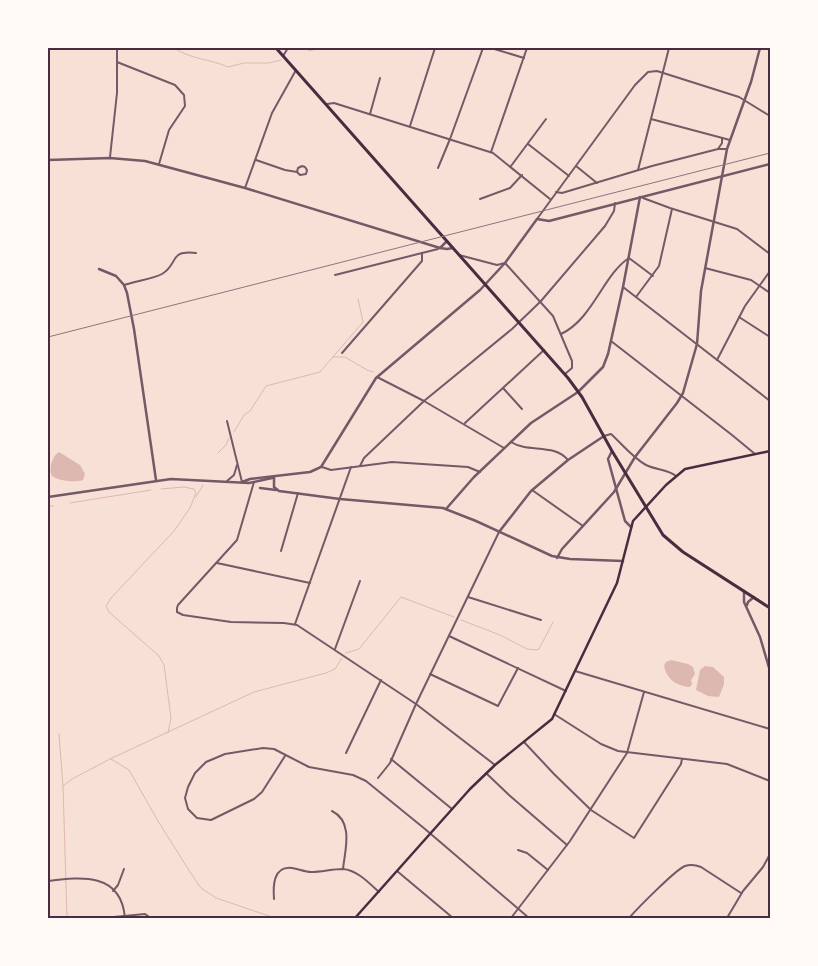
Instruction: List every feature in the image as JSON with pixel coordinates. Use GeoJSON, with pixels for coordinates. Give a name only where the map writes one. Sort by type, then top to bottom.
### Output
{"type":"FeatureCollection","features":[{"type":"Feature","properties":{"kind":"main road"},"geometry":{"type":"LineString","coordinates":[[276,48],[565,374],[578,392],[660,531],[672,544],[770,608]]}},
{"type":"Feature","properties":{"kind":"main road"},"geometry":{"type":"LineString","coordinates":[[355,918],[486,773],[546,725],[554,714],[615,588],[631,527],[636,517],[686,468],[770,452]]}},
{"type":"Feature","properties":{"kind":"street"},"geometry":{"type":"LineString","coordinates":[[110,158],[117,93],[117,48]]}},
{"type":"Feature","properties":{"kind":"street"},"geometry":{"type":"LineString","coordinates":[[283,56],[288,48]]}},
{"type":"Feature","properties":{"kind":"street"},"geometry":{"type":"LineString","coordinates":[[410,127],[435,48]]}},
{"type":"Feature","properties":{"kind":"street"},"geometry":{"type":"LineString","coordinates":[[438,168],[483,48]]}},
{"type":"Feature","properties":{"kind":"street"},"geometry":{"type":"LineString","coordinates":[[491,48],[524,58]]}},
{"type":"Feature","properties":{"kind":"street"},"geometry":{"type":"LineString","coordinates":[[491,152],[527,48]]}},
{"type":"Feature","properties":{"kind":"street"},"geometry":{"type":"LineString","coordinates":[[638,170],[669,48]]}},
{"type":"Feature","properties":{"kind":"street"},"geometry":{"type":"LineString","coordinates":[[557,558],[562,549],[616,488],[635,457],[681,396],[697,344],[700,298],[727,149],[745,99],[760,48]]}},
{"type":"Feature","properties":{"kind":"street"},"geometry":{"type":"LineString","coordinates":[[118,62],[175,85],[184,95],[185,106],[169,130],[159,164]]}},
{"type":"Feature","properties":{"kind":"street"},"geometry":{"type":"LineString","coordinates":[[245,188],[274,108],[296,70]]}},
{"type":"Feature","properties":{"kind":"street"},"geometry":{"type":"LineString","coordinates":[[242,482],[250,479],[310,472],[321,467],[377,377],[485,284],[504,263],[645,74],[653,70],[745,99],[770,116]]}},
{"type":"Feature","properties":{"kind":"street"},"geometry":{"type":"LineString","coordinates":[[370,114],[380,78]]}},
{"type":"Feature","properties":{"kind":"street"},"geometry":{"type":"LineString","coordinates":[[327,104],[334,103],[491,152],[551,199]]}},
{"type":"Feature","properties":{"kind":"street"},"geometry":{"type":"LineString","coordinates":[[511,166],[546,119]]}},
{"type":"Feature","properties":{"kind":"street"},"geometry":{"type":"LineString","coordinates":[[651,119],[730,140]]}},
{"type":"Feature","properties":{"kind":"street"},"geometry":{"type":"LineString","coordinates":[[718,149],[722,143],[722,138]]}},
{"type":"Feature","properties":{"kind":"street"},"geometry":{"type":"LineString","coordinates":[[528,144],[568,176]]}},
{"type":"Feature","properties":{"kind":"street"},"geometry":{"type":"LineString","coordinates":[[556,192],[562,194],[638,170],[718,149],[727,149]]}},
{"type":"Feature","properties":{"kind":"street"},"geometry":{"type":"LineString","coordinates":[[48,160],[110,158],[134,159],[159,164],[245,188],[440,248],[454,248]]}},
{"type":"Feature","properties":{"kind":"street"},"geometry":{"type":"LineString","coordinates":[[255,159],[284,170],[297,172]]}},
{"type":"Feature","properties":{"kind":"street"},"geometry":{"type":"LineString","coordinates":[[537,219],[547,221],[770,164]]}},
{"type":"Feature","properties":{"kind":"street"},"geometry":{"type":"LineString","coordinates":[[576,166],[597,183]]}},
{"type":"Feature","properties":{"kind":"street"},"geometry":{"type":"LineString","coordinates":[[480,199],[510,188],[522,175]]}},
{"type":"Feature","properties":{"kind":"street"},"geometry":{"type":"LineString","coordinates":[[640,197],[740,230],[770,254]]}},
{"type":"Feature","properties":{"kind":"street"},"geometry":{"type":"LineString","coordinates":[[446,509],[480,472],[532,422],[578,392],[603,367],[623,287],[640,197]]}},
{"type":"Feature","properties":{"kind":"street"},"geometry":{"type":"LineString","coordinates":[[360,466],[364,458],[424,401],[519,322],[541,301],[605,226],[613,213],[615,203]]}},
{"type":"Feature","properties":{"kind":"street"},"geometry":{"type":"LineString","coordinates":[[636,297],[653,276],[660,261],[672,209]]}},
{"type":"Feature","properties":{"kind":"street"},"geometry":{"type":"LineString","coordinates":[[334,276],[440,248],[447,241]]}},
{"type":"Feature","properties":{"kind":"street"},"geometry":{"type":"LineString","coordinates":[[124,285],[163,274],[179,254],[186,252],[196,253]]}},
{"type":"Feature","properties":{"kind":"street"},"geometry":{"type":"LineString","coordinates":[[342,353],[422,261],[422,253]]}},
{"type":"Feature","properties":{"kind":"street"},"geometry":{"type":"LineString","coordinates":[[459,254],[497,266],[504,263]]}},
{"type":"Feature","properties":{"kind":"street"},"geometry":{"type":"LineString","coordinates":[[629,258],[653,276]]}},
{"type":"Feature","properties":{"kind":"street"},"geometry":{"type":"LineString","coordinates":[[561,334],[584,316],[620,267],[629,258]]}},
{"type":"Feature","properties":{"kind":"street"},"geometry":{"type":"LineString","coordinates":[[504,263],[554,317],[572,363],[572,368],[565,374]]}},
{"type":"Feature","properties":{"kind":"street"},"geometry":{"type":"LineString","coordinates":[[705,268],[748,279],[770,293]]}},
{"type":"Feature","properties":{"kind":"street"},"geometry":{"type":"LineString","coordinates":[[99,269],[113,274],[124,285],[134,329],[156,480]]}},
{"type":"Feature","properties":{"kind":"street"},"geometry":{"type":"LineString","coordinates":[[717,360],[747,302],[770,271]]}},
{"type":"Feature","properties":{"kind":"street"},"geometry":{"type":"LineString","coordinates":[[623,287],[770,401]]}},
{"type":"Feature","properties":{"kind":"street"},"geometry":{"type":"LineString","coordinates":[[739,317],[770,337]]}},
{"type":"Feature","properties":{"kind":"street"},"geometry":{"type":"LineString","coordinates":[[611,341],[755,454]]}},
{"type":"Feature","properties":{"kind":"street"},"geometry":{"type":"LineString","coordinates":[[465,424],[544,350]]}},
{"type":"Feature","properties":{"kind":"street"},"geometry":{"type":"LineString","coordinates":[[377,377],[424,401],[504,448]]}},
{"type":"Feature","properties":{"kind":"street"},"geometry":{"type":"LineString","coordinates":[[502,388],[522,409]]}},
{"type":"Feature","properties":{"kind":"street"},"geometry":{"type":"LineString","coordinates":[[227,420],[242,482]]}},
{"type":"Feature","properties":{"kind":"street"},"geometry":{"type":"LineString","coordinates":[[378,778],[391,759],[499,532],[532,490],[568,460],[609,433],[635,457],[649,466],[670,472],[676,476]]}},
{"type":"Feature","properties":{"kind":"street"},"geometry":{"type":"LineString","coordinates":[[511,442],[517,445],[558,451],[568,460]]}},
{"type":"Feature","properties":{"kind":"street"},"geometry":{"type":"LineString","coordinates":[[612,451],[608,459],[625,521],[631,527]]}},
{"type":"Feature","properties":{"kind":"street"},"geometry":{"type":"LineString","coordinates":[[321,467],[329,470],[396,462],[468,467],[480,472]]}},
{"type":"Feature","properties":{"kind":"street"},"geometry":{"type":"LineString","coordinates":[[225,482],[234,475],[238,463]]}},
{"type":"Feature","properties":{"kind":"street"},"geometry":{"type":"LineString","coordinates":[[295,624],[351,468]]}},
{"type":"Feature","properties":{"kind":"street"},"geometry":{"type":"LineString","coordinates":[[48,497],[156,480],[186,478],[225,482],[254,482],[274,477]]}},
{"type":"Feature","properties":{"kind":"street"},"geometry":{"type":"LineString","coordinates":[[274,477],[274,486],[278,490]]}},
{"type":"Feature","properties":{"kind":"street"},"geometry":{"type":"LineString","coordinates":[[254,482],[239,536],[178,605],[177,611],[183,615],[222,621],[295,624],[416,704],[495,765]]}},
{"type":"Feature","properties":{"kind":"street"},"geometry":{"type":"LineString","coordinates":[[260,488],[340,499],[446,509],[539,552],[557,558],[623,561]]}},
{"type":"Feature","properties":{"kind":"street"},"geometry":{"type":"LineString","coordinates":[[532,490],[583,526]]}},
{"type":"Feature","properties":{"kind":"street"},"geometry":{"type":"LineString","coordinates":[[281,551],[298,493]]}},
{"type":"Feature","properties":{"kind":"street"},"geometry":{"type":"LineString","coordinates":[[217,563],[310,583]]}},
{"type":"Feature","properties":{"kind":"street"},"geometry":{"type":"LineString","coordinates":[[335,649],[360,581]]}},
{"type":"Feature","properties":{"kind":"street"},"geometry":{"type":"LineString","coordinates":[[744,591],[743,596],[746,606],[760,637],[770,671]]}},
{"type":"Feature","properties":{"kind":"street"},"geometry":{"type":"LineString","coordinates":[[468,596],[541,620]]}},
{"type":"Feature","properties":{"kind":"street"},"geometry":{"type":"LineString","coordinates":[[746,606],[754,597]]}},
{"type":"Feature","properties":{"kind":"street"},"geometry":{"type":"LineString","coordinates":[[448,636],[566,691]]}},
{"type":"Feature","properties":{"kind":"street"},"geometry":{"type":"LineString","coordinates":[[430,674],[500,705],[518,668]]}},
{"type":"Feature","properties":{"kind":"street"},"geometry":{"type":"LineString","coordinates":[[575,671],[770,729]]}},
{"type":"Feature","properties":{"kind":"street"},"geometry":{"type":"LineString","coordinates":[[346,753],[381,680]]}},
{"type":"Feature","properties":{"kind":"street"},"geometry":{"type":"LineString","coordinates":[[511,918],[567,845],[627,753],[644,692]]}},
{"type":"Feature","properties":{"kind":"street"},"geometry":{"type":"LineString","coordinates":[[554,714],[605,746],[627,753],[727,764],[770,781]]}},
{"type":"Feature","properties":{"kind":"street"},"geometry":{"type":"LineString","coordinates":[[524,742],[591,810],[634,838],[681,764],[682,759]]}},
{"type":"Feature","properties":{"kind":"street"},"geometry":{"type":"LineString","coordinates":[[285,756],[262,792],[254,799],[211,820],[197,818],[188,809],[185,798],[188,787],[197,771],[210,760],[226,754],[263,748],[274,749],[313,768],[350,774],[361,778],[528,918]]}},
{"type":"Feature","properties":{"kind":"street"},"geometry":{"type":"LineString","coordinates":[[391,759],[452,809]]}},
{"type":"Feature","properties":{"kind":"street"},"geometry":{"type":"LineString","coordinates":[[486,773],[509,796],[567,845]]}},
{"type":"Feature","properties":{"kind":"street"},"geometry":{"type":"LineString","coordinates":[[332,811],[340,816],[346,828],[344,869]]}},
{"type":"Feature","properties":{"kind":"street"},"geometry":{"type":"LineString","coordinates":[[518,850],[527,852],[548,870]]}},
{"type":"Feature","properties":{"kind":"street"},"geometry":{"type":"LineString","coordinates":[[727,918],[741,893],[764,867],[770,854]]}},
{"type":"Feature","properties":{"kind":"street"},"geometry":{"type":"LineString","coordinates":[[629,918],[675,873],[688,865],[701,867],[741,893]]}},
{"type":"Feature","properties":{"kind":"street"},"geometry":{"type":"LineString","coordinates":[[274,900],[274,880],[284,869],[290,868],[312,872],[344,869],[357,874],[379,892]]}},
{"type":"Feature","properties":{"kind":"street"},"geometry":{"type":"LineString","coordinates":[[113,891],[118,885],[124,869]]}},
{"type":"Feature","properties":{"kind":"street"},"geometry":{"type":"LineString","coordinates":[[397,871],[454,918]]}},
{"type":"Feature","properties":{"kind":"street"},"geometry":{"type":"LineString","coordinates":[[48,881],[91,878],[101,882],[113,891],[122,904],[125,917]]}},
{"type":"Feature","properties":{"kind":"street"},"geometry":{"type":"LineString","coordinates":[[103,918],[148,917]]}},
{"type":"Feature","properties":{"kind":"shaded area"},"geometry":{"type":"Polygon","coordinates":[[[59,452],[80,465],[85,474],[83,480],[67,481],[52,476],[50,470],[51,463],[59,452]]]}},
{"type":"Feature","properties":{"kind":"shaded area"},"geometry":{"type":"Polygon","coordinates":[[[671,660],[693,667],[695,674],[691,680],[692,684],[690,687],[677,684],[670,679],[664,666],[666,662],[671,660]]]}},
{"type":"Feature","properties":{"kind":"shaded area"},"geometry":{"type":"Polygon","coordinates":[[[705,666],[713,667],[724,677],[724,684],[719,697],[708,696],[696,690],[700,670],[705,666]]]}},
{"type":"Feature","properties":{"kind":"waterway"},"geometry":{"type":"LineString","coordinates":[[174,48],[180,52],[228,67],[244,63],[269,63],[281,60]]}},
{"type":"Feature","properties":{"kind":"waterway"},"geometry":{"type":"LineString","coordinates":[[309,51],[320,48]]}},
{"type":"Feature","properties":{"kind":"waterway"},"geometry":{"type":"LineString","coordinates":[[234,432],[266,386],[320,372],[363,322],[358,299]]}},
{"type":"Feature","properties":{"kind":"waterway"},"geometry":{"type":"LineString","coordinates":[[333,357],[345,357],[373,372]]}},
{"type":"Feature","properties":{"kind":"waterway"},"geometry":{"type":"LineString","coordinates":[[48,406],[48,430]]}},
{"type":"Feature","properties":{"kind":"waterway"},"geometry":{"type":"LineString","coordinates":[[218,453],[226,445],[229,438]]}},
{"type":"Feature","properties":{"kind":"waterway"},"geometry":{"type":"LineString","coordinates":[[196,497],[203,485]]}},
{"type":"Feature","properties":{"kind":"waterway"},"geometry":{"type":"LineString","coordinates":[[161,489],[184,487],[194,489],[196,493],[190,508],[174,531],[111,598],[106,606],[109,612],[159,656],[164,665],[171,718],[168,733]]}},
{"type":"Feature","properties":{"kind":"waterway"},"geometry":{"type":"LineString","coordinates":[[70,503],[151,490]]}},
{"type":"Feature","properties":{"kind":"waterway"},"geometry":{"type":"LineString","coordinates":[[48,506],[53,506]]}},
{"type":"Feature","properties":{"kind":"waterway"},"geometry":{"type":"LineString","coordinates":[[346,653],[359,649],[401,597],[454,617]]}},
{"type":"Feature","properties":{"kind":"waterway"},"geometry":{"type":"LineString","coordinates":[[461,620],[500,635],[527,649],[536,650],[539,649],[553,622]]}},
{"type":"Feature","properties":{"kind":"waterway"},"geometry":{"type":"LineString","coordinates":[[63,786],[72,779],[110,759],[254,692],[335,669],[342,658]]}},
{"type":"Feature","properties":{"kind":"waterway"},"geometry":{"type":"LineString","coordinates":[[59,734],[63,786],[67,918]]}},
{"type":"Feature","properties":{"kind":"waterway"},"geometry":{"type":"LineString","coordinates":[[111,759],[129,770],[158,821],[201,888],[216,898],[275,918]]}},
{"type":"Feature","properties":{"kind":"railway"},"geometry":{"type":"LineString","coordinates":[[48,337],[770,153]]}}]}
